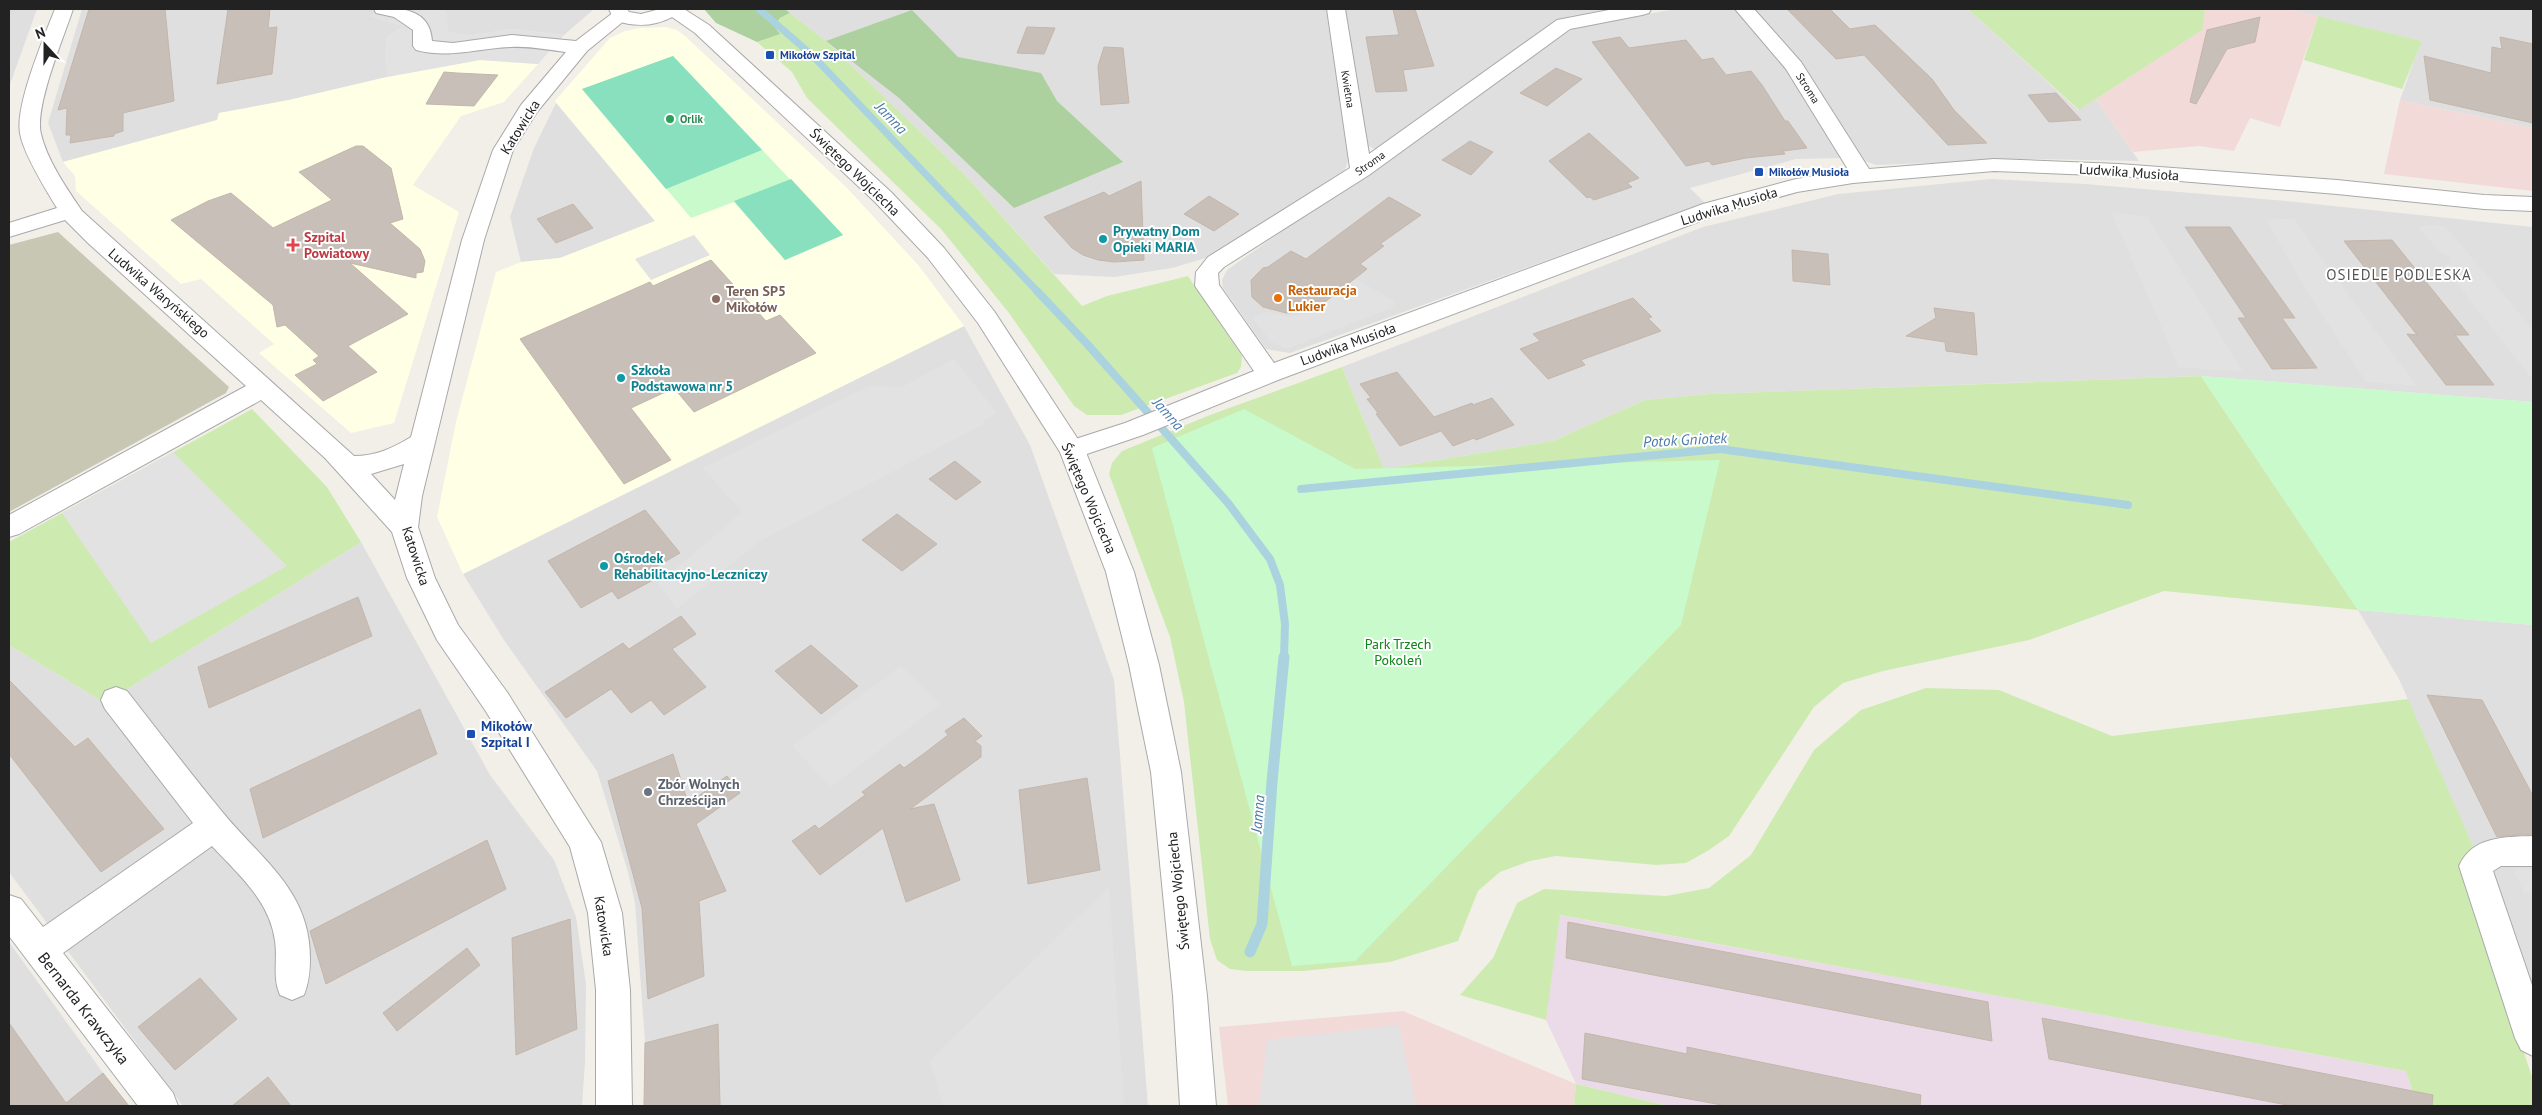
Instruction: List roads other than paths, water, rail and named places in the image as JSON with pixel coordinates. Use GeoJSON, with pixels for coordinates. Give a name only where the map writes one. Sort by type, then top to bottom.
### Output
{"type":"FeatureCollection","features":[{"type":"Feature","properties":{"kind":"street","name":"Ludwika Waryńskiego"},"geometry":{"type":"LineString","coordinates":[[64,9],[31,107],[29,121],[30,133],[38,156],[70,211],[96,238],[264,387],[348,465],[404,527]]}},
{"type":"Feature","properties":{"kind":"street"},"geometry":{"type":"LineString","coordinates":[[383,9],[400,12],[422,28],[423,46],[453,49],[512,41],[580,47]]}},
{"type":"Feature","properties":{"kind":"street"},"geometry":{"type":"LineString","coordinates":[[620,12],[630,19],[651,18],[672,9]]}},
{"type":"Feature","properties":{"kind":"street","name":"Świętego Wojciecha"},"geometry":{"type":"LineString","coordinates":[[672,9],[702,29],[741,64],[883,198],[936,253],[986,317],[1072,450],[1120,572],[1144,665],[1162,754],[1190,996],[1198,1106]]}},
{"type":"Feature","properties":{"kind":"street","name":"Kwietna"},"geometry":{"type":"LineString","coordinates":[[1336,9],[1360,170]]}},
{"type":"Feature","properties":{"kind":"street","name":"Stroma"},"geometry":{"type":"LineString","coordinates":[[1269,374],[1207,286],[1207,272],[1216,262],[1360,170],[1564,24],[1642,9]]}},
{"type":"Feature","properties":{"kind":"street","name":"Stroma"},"geometry":{"type":"LineString","coordinates":[[1744,9],[1794,66],[1862,175]]}},
{"type":"Feature","properties":{"kind":"street","name":"Katowicka"},"geometry":{"type":"LineString","coordinates":[[614,1106],[613,990],[605,913],[585,842],[496,701],[448,632],[421,578],[404,527],[415,470],[473,240],[503,150],[528,109],[580,47],[620,12]]}},
{"type":"Feature","properties":{"kind":"street","name":"Ludwika Musioła"},"geometry":{"type":"LineString","coordinates":[[1072,450],[1134,429],[1269,374],[1711,209],[1796,186],[1862,175],[1935,168],[2004,165],[2119,170],[2262,181],[2484,202],[2533,204]]}},
{"type":"Feature","properties":{"kind":"street","name":"Ludwika Musioła"},"geometry":{"type":"LineString","coordinates":[[2484,202],[2533,214]]}},
{"type":"Feature","properties":{"kind":"street"},"geometry":{"type":"LineString","coordinates":[[9,230],[70,211]]}},
{"type":"Feature","properties":{"kind":"street"},"geometry":{"type":"LineString","coordinates":[[9,527],[264,387]]}},
{"type":"Feature","properties":{"kind":"street"},"geometry":{"type":"LineString","coordinates":[[348,465],[370,466],[396,458],[422,442]]}},
{"type":"Feature","properties":{"kind":"street"},"geometry":{"type":"LineString","coordinates":[[368,487],[393,482],[415,470]]}},
{"type":"Feature","properties":{"kind":"street"},"geometry":{"type":"LineString","coordinates":[[116,700],[214,826],[279,902],[288,921],[292,939],[292,983]]}},
{"type":"Feature","properties":{"kind":"street"},"geometry":{"type":"LineString","coordinates":[[39,950],[214,826]]}},
{"type":"Feature","properties":{"kind":"street"},"geometry":{"type":"LineString","coordinates":[[2533,851],[2492,853],[2482,857],[2475,866],[2533,1038]]}},
{"type":"Feature","properties":{"kind":"street","name":"Bernarda Krawczyka"},"geometry":{"type":"LineString","coordinates":[[9,910],[160,1106]]}},
{"type":"Feature","properties":{"kind":"waterway","name":"Jamna"},"geometry":{"type":"LineString","coordinates":[[759,9],[813,56],[1038,292]]}},
{"type":"Feature","properties":{"kind":"waterway","name":"Jamna"},"geometry":{"type":"LineString","coordinates":[[1037,291],[1088,345],[1228,503],[1270,559],[1280,585],[1285,624],[1284,658]]}},
{"type":"Feature","properties":{"kind":"waterway","name":"Potok Gniotek"},"geometry":{"type":"LineString","coordinates":[[1301,489],[1720,449],[2128,505]]}},
{"type":"Feature","properties":{"kind":"waterway","name":"Jamna"},"geometry":{"type":"LineString","coordinates":[[1250,952],[1262,924],[1272,782],[1284,657]]}},
{"type":"Feature","properties":{"kind":"place","name":"Mikołów Szpital"},"geometry":{"type":"Point","coordinates":[770,55]}},
{"type":"Feature","properties":{"kind":"place","name":"Orlik"},"geometry":{"type":"Point","coordinates":[670,119]}},
{"type":"Feature","properties":{"kind":"place","name":"Mikołów Musioła"},"geometry":{"type":"Point","coordinates":[1759,172]}},
{"type":"Feature","properties":{"kind":"place","name":"Prywatny Dom Opieki MARIA"},"geometry":{"type":"Point","coordinates":[1103,239]}},
{"type":"Feature","properties":{"kind":"place","name":"Szpital Powiatowy"},"geometry":{"type":"Point","coordinates":[293,245]}},
{"type":"Feature","properties":{"kind":"place","name":"Restauracja Lukier"},"geometry":{"type":"Point","coordinates":[1278,298]}},
{"type":"Feature","properties":{"kind":"place","name":"Teren SP5 Mikołów"},"geometry":{"type":"Point","coordinates":[716,299]}},
{"type":"Feature","properties":{"kind":"place","name":"Szkoła Podstawowa nr 5"},"geometry":{"type":"Point","coordinates":[621,378]}},
{"type":"Feature","properties":{"kind":"place","name":"Ośrodek Rehabilitacyjno-Leczniczy"},"geometry":{"type":"Point","coordinates":[604,566]}},
{"type":"Feature","properties":{"kind":"place","name":"Mikołów Szpital I"},"geometry":{"type":"Point","coordinates":[471,734]}},
{"type":"Feature","properties":{"kind":"place","name":"Zbór Wolnych Chrześcijan"},"geometry":{"type":"Point","coordinates":[648,792]}},
{"type":"Feature","properties":{"kind":"district","name":"OSIEDLE PODLESKA"},"geometry":{"type":"Point","coordinates":[2399,275]}},
{"type":"Feature","properties":{"kind":"park label","name":"Park Trzech Pokoleń"},"geometry":{"type":"Point","coordinates":[1398,652]}}]}
